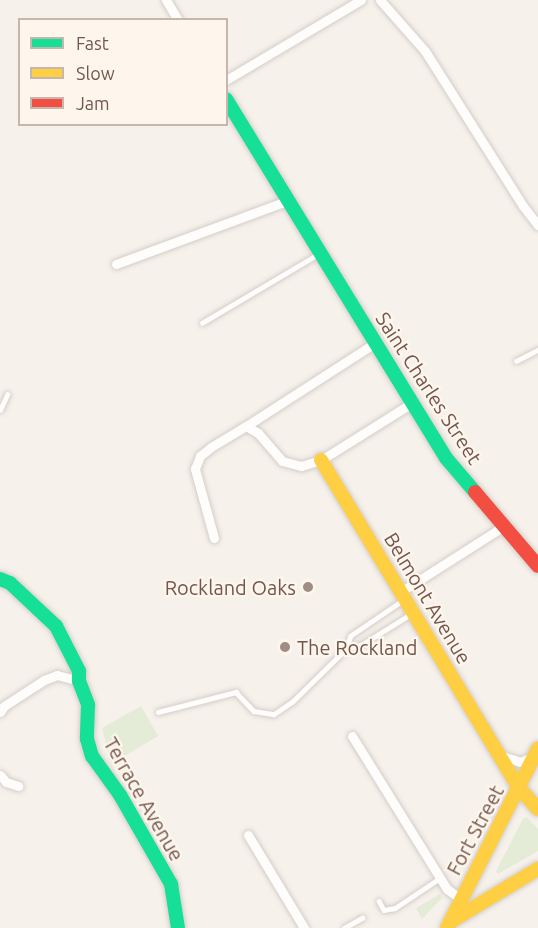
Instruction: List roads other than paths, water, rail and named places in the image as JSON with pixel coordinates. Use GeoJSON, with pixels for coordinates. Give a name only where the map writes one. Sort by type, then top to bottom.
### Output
{"type":"FeatureCollection","features":[{"type":"Feature","properties":{"kind":"street"},"geometry":{"type":"LineString","coordinates":[[166,0],[177,18]]}},
{"type":"Feature","properties":{"kind":"street"},"geometry":{"type":"LineString","coordinates":[[228,79],[361,0]]}},
{"type":"Feature","properties":{"kind":"street"},"geometry":{"type":"LineString","coordinates":[[380,0],[425,51],[523,206],[538,225]]}},
{"type":"Feature","properties":{"kind":"street","name":"Saint Charles Street"},"geometry":{"type":"LineString","coordinates":[[228,102],[411,403],[447,458],[538,566]]}},
{"type":"Feature","properties":{"kind":"street"},"geometry":{"type":"LineString","coordinates":[[116,264],[289,201]]}},
{"type":"Feature","properties":{"kind":"street"},"geometry":{"type":"LineString","coordinates":[[214,538],[199,488],[195,469],[196,460],[211,447],[375,343]]}},
{"type":"Feature","properties":{"kind":"street"},"geometry":{"type":"LineString","coordinates":[[246,426],[258,433],[282,461],[301,466],[321,460],[411,403]]}},
{"type":"Feature","properties":{"kind":"street","name":"Belmont Avenue"},"geometry":{"type":"LineString","coordinates":[[321,460],[502,756],[519,788],[538,809]]}},
{"type":"Feature","properties":{"kind":"street"},"geometry":{"type":"LineString","coordinates":[[404,595],[504,526]]}},
{"type":"Feature","properties":{"kind":"street","name":"Terrace Avenue"},"geometry":{"type":"LineString","coordinates":[[0,579],[10,584],[56,626],[80,671],[79,681],[88,705],[87,739],[92,756],[120,795],[171,884],[178,928]]}},
{"type":"Feature","properties":{"kind":"street"},"geometry":{"type":"LineString","coordinates":[[0,712],[4,705],[44,680],[57,675],[79,681]]}},
{"type":"Feature","properties":{"kind":"street"},"geometry":{"type":"LineString","coordinates":[[352,736],[447,889],[461,899]]}},
{"type":"Feature","properties":{"kind":"street"},"geometry":{"type":"LineString","coordinates":[[502,756],[528,762],[536,752]]}},
{"type":"Feature","properties":{"kind":"street","name":"Fort Street"},"geometry":{"type":"LineString","coordinates":[[445,926],[536,752]]}},
{"type":"Feature","properties":{"kind":"street"},"geometry":{"type":"LineString","coordinates":[[0,775],[6,782],[18,786]]}},
{"type":"Feature","properties":{"kind":"street"},"geometry":{"type":"LineString","coordinates":[[248,835],[304,928]]}},
{"type":"Feature","properties":{"kind":"street"},"geometry":{"type":"LineString","coordinates":[[445,926],[538,869]]}},
{"type":"Feature","properties":{"kind":"lane"},"geometry":{"type":"LineString","coordinates":[[202,322],[320,253]]}},
{"type":"Feature","properties":{"kind":"lane"},"geometry":{"type":"LineString","coordinates":[[516,361],[538,351]]}},
{"type":"Feature","properties":{"kind":"lane"},"geometry":{"type":"LineString","coordinates":[[0,410],[7,395]]}},
{"type":"Feature","properties":{"kind":"lane"},"geometry":{"type":"LineString","coordinates":[[346,650],[351,636],[404,595]]}},
{"type":"Feature","properties":{"kind":"lane"},"geometry":{"type":"LineString","coordinates":[[158,712],[236,692],[254,711],[274,714],[292,702],[346,650],[363,644],[414,611]]}},
{"type":"Feature","properties":{"kind":"lane"},"geometry":{"type":"LineString","coordinates":[[379,901],[384,910],[395,908],[440,878]]}},
{"type":"Feature","properties":{"kind":"lane"},"geometry":{"type":"LineString","coordinates":[[344,928],[363,918]]}},
{"type":"Feature","properties":{"kind":"place","name":"Rockland Oaks"},"geometry":{"type":"Point","coordinates":[308,587]}},
{"type":"Feature","properties":{"kind":"place","name":"The Rockland"},"geometry":{"type":"Point","coordinates":[285,647]}}]}
